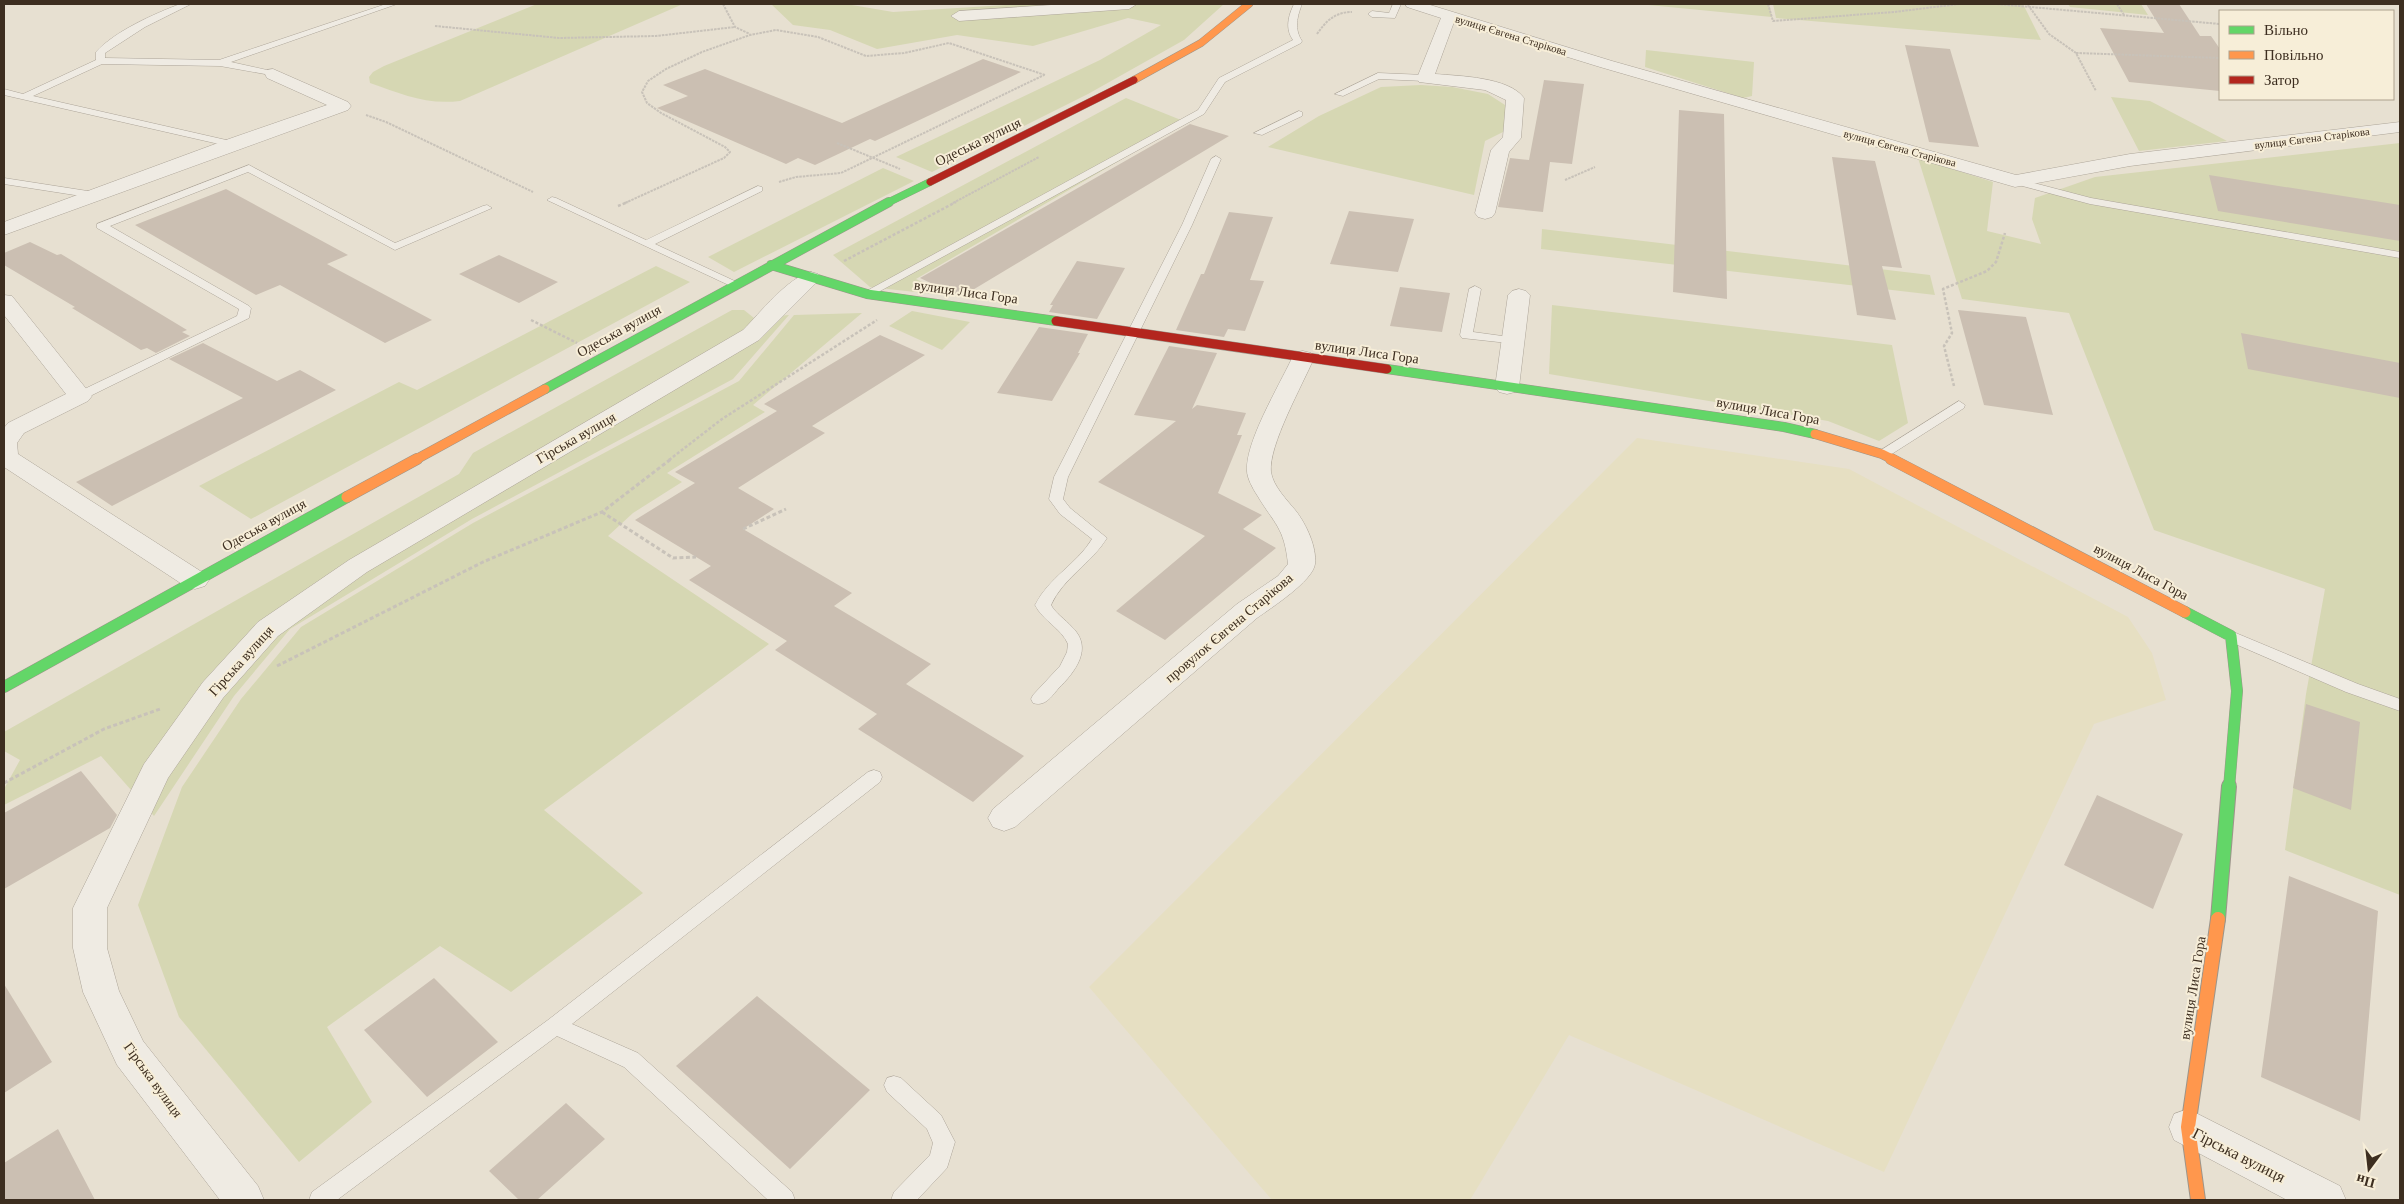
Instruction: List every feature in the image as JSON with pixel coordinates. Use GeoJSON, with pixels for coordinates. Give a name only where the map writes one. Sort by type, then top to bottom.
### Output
{"type":"FeatureCollection","features":[{"type":"Feature","properties":{"kind":"street"},"geometry":{"type":"LineString","coordinates":[[959,16],[1129,4]]}},
{"type":"Feature","properties":{"kind":"street","name":"Одеська вулиця"},"geometry":{"type":"LineString","coordinates":[[4,687],[195,580],[890,201],[1004,147],[1124,85],[1202,41],[1231,21],[1249,4]]}},
{"type":"Feature","properties":{"kind":"street","name":"вулиця Євгена Старікова"},"geometry":{"type":"LineString","coordinates":[[1412,4],[1615,67],[2015,181],[2130,160],[2400,127]]}},
{"type":"Feature","properties":{"kind":"street"},"geometry":{"type":"LineString","coordinates":[[1449,16],[1425,78],[1489,86],[1509,91],[1515,98],[1512,138],[1500,150],[1485,212]]}},
{"type":"Feature","properties":{"kind":"street"},"geometry":{"type":"LineString","coordinates":[[273,74],[342,106]]}},
{"type":"Feature","properties":{"kind":"street"},"geometry":{"type":"LineString","coordinates":[[4,228],[232,144],[342,106]]}},
{"type":"Feature","properties":{"kind":"street","name":"вулиця Лиса Гора"},"geometry":{"type":"LineString","coordinates":[[771,265],[867,294],[1133,331],[1303,358],[1784,427],[1834,438],[1882,454],[2231,636],[2236,691],[2220,908],[2188,1127]]}},
{"type":"Feature","properties":{"kind":"street","name":"Гірська вулиця"},"geometry":{"type":"LineString","coordinates":[[244,1200],[130,1053],[101,992],[90,948],[90,908],[155,772],[213,690],[268,629],[358,566],[751,336],[787,298],[811,278]]}},
{"type":"Feature","properties":{"kind":"street"},"geometry":{"type":"LineString","coordinates":[[1507,387],[1520,295]]}},
{"type":"Feature","properties":{"kind":"street"},"geometry":{"type":"LineString","coordinates":[[4,301],[80,396],[16,428],[5,443],[6,456],[195,580]]}},
{"type":"Feature","properties":{"kind":"street","name":"провулок Євгена Старікова"},"geometry":{"type":"LineString","coordinates":[[1004,818],[1247,611],[1288,582],[1302,565],[1299,542],[1289,520],[1269,494],[1258,473],[1260,452],[1303,358]]}},
{"type":"Feature","properties":{"kind":"street","name":"Гірська вулиця"},"geometry":{"type":"LineString","coordinates":[[2188,1127],[2198,1200]]}},
{"type":"Feature","properties":{"kind":"street","name":"Гірська вулиця"},"geometry":{"type":"LineString","coordinates":[[2188,1127],[2326,1200]]}},
{"type":"Feature","properties":{"kind":"lane"},"geometry":{"type":"LineString","coordinates":[[101,61],[100,52],[122,36],[165,12],[187,4]]}},
{"type":"Feature","properties":{"kind":"lane"},"geometry":{"type":"LineString","coordinates":[[220,63],[393,4]]}},
{"type":"Feature","properties":{"kind":"lane"},"geometry":{"type":"LineString","coordinates":[[867,294],[1202,112],[1222,80],[1298,41],[1293,34],[1293,15],[1298,4]]}},
{"type":"Feature","properties":{"kind":"lane"},"geometry":{"type":"LineString","coordinates":[[1372,14],[1392,16],[1397,4]]}},
{"type":"Feature","properties":{"kind":"lane"},"geometry":{"type":"LineString","coordinates":[[23,97],[101,61],[220,63],[273,74]]}},
{"type":"Feature","properties":{"kind":"lane"},"geometry":{"type":"LineString","coordinates":[[1340,94],[1378,76],[1425,78]]}},
{"type":"Feature","properties":{"kind":"lane"},"geometry":{"type":"LineString","coordinates":[[4,92],[232,144]]}},
{"type":"Feature","properties":{"kind":"lane"},"geometry":{"type":"LineString","coordinates":[[1259,133],[1299,114]]}},
{"type":"Feature","properties":{"kind":"lane"},"geometry":{"type":"LineString","coordinates":[[1039,699],[1074,659],[1076,648],[1073,636],[1047,614],[1043,605],[1046,595],[1095,550],[1100,538],[1090,528],[1062,510],[1056,499],[1061,478],[1187,226],[1216,159]]}},
{"type":"Feature","properties":{"kind":"lane"},"geometry":{"type":"LineString","coordinates":[[80,396],[243,318],[245,308],[101,226],[249,168],[395,248],[487,208]]}},
{"type":"Feature","properties":{"kind":"lane"},"geometry":{"type":"LineString","coordinates":[[4,181],[94,195]]}},
{"type":"Feature","properties":{"kind":"lane"},"geometry":{"type":"LineString","coordinates":[[2015,181],[2100,203],[2400,255]]}},
{"type":"Feature","properties":{"kind":"lane"},"geometry":{"type":"LineString","coordinates":[[646,244],[758,189]]}},
{"type":"Feature","properties":{"kind":"lane"},"geometry":{"type":"LineString","coordinates":[[552,200],[735,285]]}},
{"type":"Feature","properties":{"kind":"lane"},"geometry":{"type":"LineString","coordinates":[[1475,289],[1466,335],[1513,341]]}},
{"type":"Feature","properties":{"kind":"lane"},"geometry":{"type":"LineString","coordinates":[[1882,454],[1959,405]]}},
{"type":"Feature","properties":{"kind":"lane"},"geometry":{"type":"LineString","coordinates":[[2231,636],[2352,688],[2400,705]]}},
{"type":"Feature","properties":{"kind":"lane"},"geometry":{"type":"LineString","coordinates":[[320,1200],[555,1026],[874,777]]}},
{"type":"Feature","properties":{"kind":"lane"},"geometry":{"type":"LineString","coordinates":[[555,1026],[631,1060],[784,1200]]}},
{"type":"Feature","properties":{"kind":"lane"},"geometry":{"type":"LineString","coordinates":[[894,1085],[934,1122],[944,1142],[939,1161],[902,1200]]}},
{"type":"Feature","properties":{"kind":"path"},"geometry":{"type":"LineString","coordinates":[[723,4],[735,27],[750,35]]}},
{"type":"Feature","properties":{"kind":"path"},"geometry":{"type":"LineString","coordinates":[[1768,4],[1773,21],[1894,12],[1959,4]]}},
{"type":"Feature","properties":{"kind":"path"},"geometry":{"type":"LineString","coordinates":[[1997,4],[2028,5],[2219,24]]}},
{"type":"Feature","properties":{"kind":"path"},"geometry":{"type":"LineString","coordinates":[[2117,4],[2124,15]]}},
{"type":"Feature","properties":{"kind":"path"},"geometry":{"type":"LineString","coordinates":[[2028,5],[2049,34],[2076,53],[2096,91]]}},
{"type":"Feature","properties":{"kind":"path"},"geometry":{"type":"LineString","coordinates":[[1298,41],[1317,34],[1328,18],[1345,12],[1372,14]]}},
{"type":"Feature","properties":{"kind":"path"},"geometry":{"type":"LineString","coordinates":[[435,26],[559,38],[656,36],[735,27]]}},
{"type":"Feature","properties":{"kind":"path"},"geometry":{"type":"LineString","coordinates":[[591,218],[724,158],[730,152],[725,147],[647,103],[642,92],[648,81],[666,69],[702,52],[750,35],[776,30],[792,31],[818,37],[866,56],[904,53],[949,43],[1045,75],[841,173],[796,177],[758,189]]}},
{"type":"Feature","properties":{"kind":"path"},"geometry":{"type":"LineString","coordinates":[[2076,53],[2106,52],[2219,57]]}},
{"type":"Feature","properties":{"kind":"path"},"geometry":{"type":"LineString","coordinates":[[342,106],[386,122],[552,200]]}},
{"type":"Feature","properties":{"kind":"path"},"geometry":{"type":"LineString","coordinates":[[837,144],[874,158]]}},
{"type":"Feature","properties":{"kind":"path"},"geometry":{"type":"LineString","coordinates":[[1565,180],[1595,167]]}},
{"type":"Feature","properties":{"kind":"path"},"geometry":{"type":"LineString","coordinates":[[1959,405],[1944,346],[1952,333],[1943,289],[1987,272],[1996,262],[2005,233]]}},
{"type":"Feature","properties":{"kind":"path"},"geometry":{"type":"LineString","coordinates":[[273,668],[483,562],[602,512],[722,419],[910,300]]}},
{"type":"Feature","properties":{"kind":"path"},"geometry":{"type":"LineString","coordinates":[[530,320],[583,345]]}},
{"type":"Feature","properties":{"kind":"path"},"geometry":{"type":"LineString","coordinates":[[743,529],[786,509]]}},
{"type":"Feature","properties":{"kind":"path"},"geometry":{"type":"LineString","coordinates":[[602,512],[673,558],[696,557]]}},
{"type":"Feature","properties":{"kind":"path"},"geometry":{"type":"LineString","coordinates":[[4,783],[104,729],[213,690]]}},
{"type":"Feature","properties":{"kind":"shaded area"},"geometry":{"type":"Polygon","coordinates":[[[1637,438],[1849,469],[2128,617],[2152,653],[2166,700],[2094,724],[1884,1172],[1569,1035],[1470,1200],[1272,1200],[1089,987],[1637,438]]]}},
{"type":"Feature","properties":{"kind":"green space"},"geometry":{"type":"Polygon","coordinates":[[[537,4],[683,4],[460,101],[425,100],[403,95],[370,83],[369,77],[373,72],[384,66],[537,4]]]}},
{"type":"Feature","properties":{"kind":"green space"},"geometry":{"type":"Polygon","coordinates":[[[771,4],[846,4],[893,12],[1020,4],[1224,4],[1184,40],[1088,94],[932,172],[896,157],[1100,60],[1161,25],[1128,18],[1033,46],[957,35],[877,49],[830,30],[793,25],[771,4]]]}},
{"type":"Feature","properties":{"kind":"green space"},"geometry":{"type":"Polygon","coordinates":[[[1638,4],[1769,4],[1772,17],[1638,4]]]}},
{"type":"Feature","properties":{"kind":"green space"},"geometry":{"type":"Polygon","coordinates":[[[1773,4],[2023,4],[2041,40],[1776,18],[1773,4]]]}},
{"type":"Feature","properties":{"kind":"green space"},"geometry":{"type":"Polygon","coordinates":[[[2068,4],[2141,4],[2148,15],[2070,7],[2068,4]]]}},
{"type":"Feature","properties":{"kind":"green space"},"geometry":{"type":"Polygon","coordinates":[[[1646,50],[1754,62],[1752,96],[1743,98],[1645,67],[1646,50]]]}},
{"type":"Feature","properties":{"kind":"green space"},"geometry":{"type":"Polygon","coordinates":[[[1421,85],[1452,87],[1488,94],[1505,105],[1505,131],[1485,141],[1474,195],[1268,147],[1319,116],[1381,87],[1421,85]]]}},
{"type":"Feature","properties":{"kind":"green space"},"geometry":{"type":"Polygon","coordinates":[[[2111,97],[2150,101],[2227,141],[2139,151],[2111,97]]]}},
{"type":"Feature","properties":{"kind":"green space"},"geometry":{"type":"Polygon","coordinates":[[[1126,98],[1186,122],[916,279],[951,296],[870,287],[833,255],[1126,98]]]}},
{"type":"Feature","properties":{"kind":"green space"},"geometry":{"type":"Polygon","coordinates":[[[2400,143],[2400,895],[2285,850],[2306,694],[2325,589],[2154,530],[2069,313],[1962,299],[1918,158],[1993,182],[1987,231],[2041,244],[2032,219],[2035,198],[2095,177],[2400,143]]]}},
{"type":"Feature","properties":{"kind":"green space"},"geometry":{"type":"Polygon","coordinates":[[[883,168],[914,181],[734,272],[708,257],[883,168]]]}},
{"type":"Feature","properties":{"kind":"green space"},"geometry":{"type":"Polygon","coordinates":[[[1542,229],[1930,275],[1935,295],[1541,249],[1542,229]]]}},
{"type":"Feature","properties":{"kind":"green space"},"geometry":{"type":"Polygon","coordinates":[[[656,266],[690,282],[251,519],[199,486],[399,382],[417,390],[656,266]]]}},
{"type":"Feature","properties":{"kind":"green space"},"geometry":{"type":"Polygon","coordinates":[[[1552,305],[1892,345],[1908,423],[1879,441],[1828,421],[1549,374],[1552,305]]]}},
{"type":"Feature","properties":{"kind":"green space"},"geometry":{"type":"Polygon","coordinates":[[[732,310],[744,310],[754,318],[789,315],[733,379],[472,519],[290,629],[234,696],[154,816],[101,756],[4,805],[4,789],[20,760],[4,751],[4,732],[459,474],[473,453],[732,310]]]}},
{"type":"Feature","properties":{"kind":"green space"},"geometry":{"type":"Polygon","coordinates":[[[912,311],[970,322],[942,350],[889,326],[912,311]]]}},
{"type":"Feature","properties":{"kind":"green space"},"geometry":{"type":"Polygon","coordinates":[[[862,313],[753,405],[765,412],[667,473],[682,482],[633,513],[608,536],[769,644],[544,810],[643,893],[511,992],[440,946],[327,1027],[372,1102],[299,1162],[179,1017],[138,905],[182,787],[241,699],[301,627],[473,523],[739,381],[794,315],[862,313]]]}},
{"type":"Feature","properties":{"kind":"building"},"geometry":{"type":"Polygon","coordinates":[[[2146,4],[2179,4],[2200,36],[2211,36],[2219,48],[2219,91],[2129,82],[2100,28],[2164,33],[2146,4]]]}},
{"type":"Feature","properties":{"kind":"building"},"geometry":{"type":"Polygon","coordinates":[[[1905,45],[1950,49],[1979,147],[1929,142],[1905,45]]]}},
{"type":"Feature","properties":{"kind":"building"},"geometry":{"type":"Polygon","coordinates":[[[983,59],[1021,72],[875,141],[870,139],[815,165],[798,158],[786,164],[657,108],[688,96],[663,85],[705,69],[842,123],[983,59]]]}},
{"type":"Feature","properties":{"kind":"building"},"geometry":{"type":"Polygon","coordinates":[[[1544,80],[1584,84],[1572,164],[1550,162],[1543,212],[1498,207],[1510,158],[1529,160],[1544,80]]]}},
{"type":"Feature","properties":{"kind":"building"},"geometry":{"type":"Polygon","coordinates":[[[1679,110],[1724,114],[1727,299],[1673,292],[1679,110]]]}},
{"type":"Feature","properties":{"kind":"building"},"geometry":{"type":"Polygon","coordinates":[[[1190,124],[1229,136],[961,297],[920,278],[1190,124]]]}},
{"type":"Feature","properties":{"kind":"building"},"geometry":{"type":"Polygon","coordinates":[[[1832,157],[1875,161],[1902,268],[1882,266],[1896,320],[1857,315],[1832,157]]]}},
{"type":"Feature","properties":{"kind":"building"},"geometry":{"type":"Polygon","coordinates":[[[2209,175],[2400,205],[2400,241],[2218,211],[2209,175]]]}},
{"type":"Feature","properties":{"kind":"building"},"geometry":{"type":"Polygon","coordinates":[[[226,189],[348,255],[327,264],[432,320],[385,343],[280,285],[256,295],[135,225],[226,189]]]}},
{"type":"Feature","properties":{"kind":"building"},"geometry":{"type":"Polygon","coordinates":[[[1349,211],[1414,219],[1398,272],[1330,264],[1349,211]]]}},
{"type":"Feature","properties":{"kind":"building"},"geometry":{"type":"Polygon","coordinates":[[[1229,212],[1273,217],[1250,280],[1264,281],[1245,331],[1228,329],[1224,337],[1176,330],[1201,274],[1204,274],[1229,212]]]}},
{"type":"Feature","properties":{"kind":"building"},"geometry":{"type":"Polygon","coordinates":[[[30,242],[57,255],[61,254],[187,330],[182,332],[190,336],[156,353],[147,348],[141,350],[72,308],[75,307],[4,265],[4,253],[30,242]]]}},
{"type":"Feature","properties":{"kind":"building"},"geometry":{"type":"Polygon","coordinates":[[[499,255],[558,282],[519,303],[459,274],[499,255]]]}},
{"type":"Feature","properties":{"kind":"building"},"geometry":{"type":"Polygon","coordinates":[[[1077,261],[1125,268],[1097,319],[1049,312],[1053,305],[1050,305],[1077,261]]]}},
{"type":"Feature","properties":{"kind":"building"},"geometry":{"type":"Polygon","coordinates":[[[1400,287],[1450,293],[1442,332],[1390,326],[1400,287]]]}},
{"type":"Feature","properties":{"kind":"building"},"geometry":{"type":"Polygon","coordinates":[[[1958,310],[2026,317],[2053,415],[1984,405],[1958,310]]]}},
{"type":"Feature","properties":{"kind":"building"},"geometry":{"type":"Polygon","coordinates":[[[1039,327],[1088,334],[1078,353],[1080,353],[1052,401],[997,393],[1039,327]]]}},
{"type":"Feature","properties":{"kind":"building"},"geometry":{"type":"Polygon","coordinates":[[[2241,333],[2400,363],[2400,398],[2248,369],[2241,333]]]}},
{"type":"Feature","properties":{"kind":"building"},"geometry":{"type":"Polygon","coordinates":[[[880,335],[925,355],[812,426],[825,433],[738,488],[774,509],[743,529],[852,593],[834,606],[931,664],[906,684],[1024,756],[973,802],[858,729],[877,714],[775,650],[787,641],[689,580],[711,566],[635,520],[695,483],[675,472],[777,411],[764,404],[880,335]]]}},
{"type":"Feature","properties":{"kind":"building"},"geometry":{"type":"Polygon","coordinates":[[[203,343],[277,381],[300,370],[336,390],[112,506],[76,482],[243,398],[169,359],[203,343]]]}},
{"type":"Feature","properties":{"kind":"building"},"geometry":{"type":"Polygon","coordinates":[[[1169,346],[1217,353],[1192,409],[1197,405],[1246,413],[1237,435],[1242,435],[1218,493],[1262,515],[1243,529],[1276,548],[1165,640],[1116,611],[1205,536],[1098,482],[1176,421],[1134,415],[1169,346]]]}},
{"type":"Feature","properties":{"kind":"building"},"geometry":{"type":"Polygon","coordinates":[[[2306,704],[2360,722],[2351,810],[2293,788],[2306,704]]]}},
{"type":"Feature","properties":{"kind":"building"},"geometry":{"type":"Polygon","coordinates":[[[81,771],[117,815],[110,828],[4,889],[4,813],[81,771]]]}},
{"type":"Feature","properties":{"kind":"building"},"geometry":{"type":"Polygon","coordinates":[[[2097,795],[2183,834],[2153,909],[2064,865],[2097,795]]]}},
{"type":"Feature","properties":{"kind":"building"},"geometry":{"type":"Polygon","coordinates":[[[2289,876],[2378,911],[2360,1121],[2261,1077],[2289,876]]]}},
{"type":"Feature","properties":{"kind":"building"},"geometry":{"type":"Polygon","coordinates":[[[434,978],[498,1042],[427,1097],[364,1030],[434,978]]]}},
{"type":"Feature","properties":{"kind":"building"},"geometry":{"type":"Polygon","coordinates":[[[4,984],[52,1062],[4,1093],[4,984]]]}},
{"type":"Feature","properties":{"kind":"building"},"geometry":{"type":"Polygon","coordinates":[[[757,996],[870,1090],[790,1169],[676,1066],[757,996]]]}},
{"type":"Feature","properties":{"kind":"building"},"geometry":{"type":"Polygon","coordinates":[[[566,1103],[605,1139],[537,1200],[519,1200],[489,1171],[566,1103]]]}},
{"type":"Feature","properties":{"kind":"building"},"geometry":{"type":"Polygon","coordinates":[[[58,1129],[95,1200],[4,1200],[4,1163],[58,1129]]]}},
{"type":"Feature","properties":{"kind":"traffic: fast"},"geometry":{"type":"LineString","coordinates":[[545,389],[890,201],[930,182]]}},
{"type":"Feature","properties":{"kind":"traffic: fast"},"geometry":{"type":"LineString","coordinates":[[771,265],[867,294],[1056,321]]}},
{"type":"Feature","properties":{"kind":"traffic: fast"},"geometry":{"type":"LineString","coordinates":[[1387,369],[1784,427],[1815,434]]}},
{"type":"Feature","properties":{"kind":"traffic: fast"},"geometry":{"type":"LineString","coordinates":[[4,687],[347,497]]}},
{"type":"Feature","properties":{"kind":"traffic: fast"},"geometry":{"type":"LineString","coordinates":[[2185,612],[2231,636],[2237,691],[2218,919]]}},
{"type":"Feature","properties":{"kind":"traffic: slow"},"geometry":{"type":"LineString","coordinates":[[1134,80],[1201,43],[1249,4]]}},
{"type":"Feature","properties":{"kind":"traffic: slow"},"geometry":{"type":"LineString","coordinates":[[347,497],[545,389]]}},
{"type":"Feature","properties":{"kind":"traffic: slow"},"geometry":{"type":"LineString","coordinates":[[1815,434],[1882,454],[2185,612]]}},
{"type":"Feature","properties":{"kind":"traffic: slow"},"geometry":{"type":"LineString","coordinates":[[2198,1200],[2188,1127],[2218,919]]}},
{"type":"Feature","properties":{"kind":"traffic: jam"},"geometry":{"type":"LineString","coordinates":[[930,182],[1134,80]]}},
{"type":"Feature","properties":{"kind":"traffic: jam"},"geometry":{"type":"LineString","coordinates":[[1056,321],[1387,369]]}}]}
